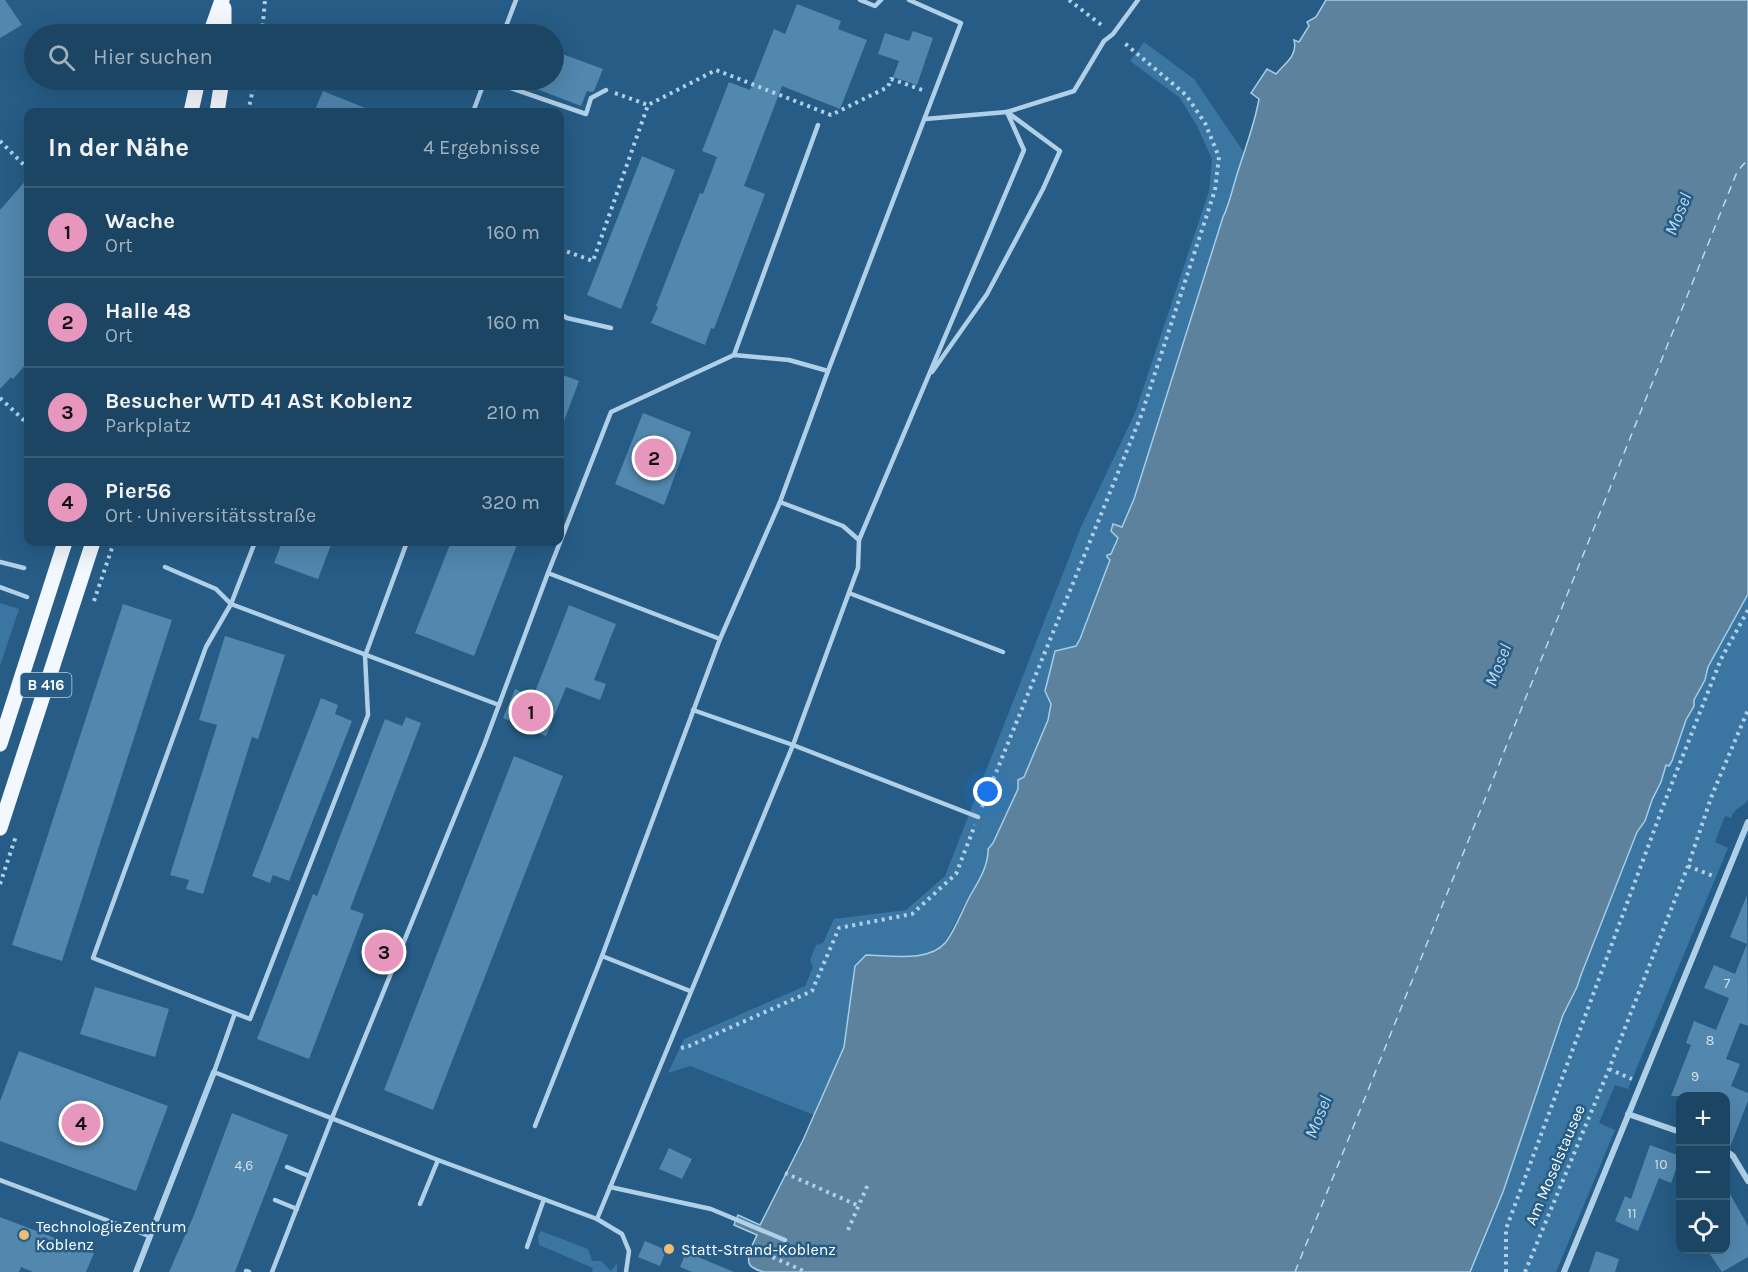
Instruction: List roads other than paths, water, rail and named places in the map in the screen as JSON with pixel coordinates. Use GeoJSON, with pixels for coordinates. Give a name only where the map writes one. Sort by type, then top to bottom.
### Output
{"type":"FeatureCollection","features":[{"type":"Feature","properties":{"kind":"main road"},"geometry":{"type":"LineString","coordinates":[[214,24],[223,0]]}},
{"type":"Feature","properties":{"kind":"main road"},"geometry":{"type":"LineString","coordinates":[[223,0],[224,24]]}},
{"type":"Feature","properties":{"kind":"main road"},"geometry":{"type":"LineString","coordinates":[[192,108],[196,90]]}},
{"type":"Feature","properties":{"kind":"main road"},"geometry":{"type":"LineString","coordinates":[[218,108],[220,90]]}},
{"type":"Feature","properties":{"kind":"main road","name":"B 416"},"geometry":{"type":"LineString","coordinates":[[0,744],[65,546]]}},
{"type":"Feature","properties":{"kind":"main road","name":"B 416"},"geometry":{"type":"LineString","coordinates":[[0,828],[92,546]]}},
{"type":"Feature","properties":{"kind":"street"},"geometry":{"type":"LineString","coordinates":[[1564,1272],[1748,822]]}},
{"type":"Feature","properties":{"kind":"street"},"geometry":{"type":"LineString","coordinates":[[136,1272],[214,1072]]}},
{"type":"Feature","properties":{"kind":"street"},"geometry":{"type":"LineString","coordinates":[[1628,1114],[1676,1131]]}},
{"type":"Feature","properties":{"kind":"street"},"geometry":{"type":"LineString","coordinates":[[1730,1154],[1748,1182]]}},
{"type":"Feature","properties":{"kind":"lane"},"geometry":{"type":"LineString","coordinates":[[507,24],[516,0]]}},
{"type":"Feature","properties":{"kind":"lane"},"geometry":{"type":"LineString","coordinates":[[860,0],[875,6],[881,0]]}},
{"type":"Feature","properties":{"kind":"lane"},"geometry":{"type":"LineString","coordinates":[[535,1125],[602,956],[720,639],[780,502],[961,23],[909,0]]}},
{"type":"Feature","properties":{"kind":"lane"},"geometry":{"type":"LineString","coordinates":[[925,119],[1007,112],[1074,91],[1104,41],[1113,34],[1138,0]]}},
{"type":"Feature","properties":{"kind":"lane"},"geometry":{"type":"LineString","coordinates":[[475,108],[482,90]]}},
{"type":"Feature","properties":{"kind":"lane"},"geometry":{"type":"LineString","coordinates":[[515,90],[586,114],[591,98],[606,90]]}},
{"type":"Feature","properties":{"kind":"lane"},"geometry":{"type":"LineString","coordinates":[[927,380],[987,294],[1043,189],[1060,151],[1007,112]]}},
{"type":"Feature","properties":{"kind":"lane"},"geometry":{"type":"LineString","coordinates":[[597,1219],[793,745],[858,568],[859,540],[1024,150],[1007,112]]}},
{"type":"Feature","properties":{"kind":"lane"},"geometry":{"type":"LineString","coordinates":[[734,355],[818,125]]}},
{"type":"Feature","properties":{"kind":"lane"},"geometry":{"type":"LineString","coordinates":[[564,316],[611,328]]}},
{"type":"Feature","properties":{"kind":"lane"},"geometry":{"type":"LineString","coordinates":[[564,532],[611,412],[734,355],[789,360],[828,371]]}},
{"type":"Feature","properties":{"kind":"lane"},"geometry":{"type":"LineString","coordinates":[[780,502],[843,526],[859,540]]}},
{"type":"Feature","properties":{"kind":"lane"},"geometry":{"type":"LineString","coordinates":[[253,546],[231,604],[206,647],[93,958],[250,1019],[368,715],[365,656],[406,546]]}},
{"type":"Feature","properties":{"kind":"lane"},"geometry":{"type":"LineString","coordinates":[[272,1272],[499,705],[559,546]]}},
{"type":"Feature","properties":{"kind":"lane"},"geometry":{"type":"LineString","coordinates":[[0,562],[24,568]]}},
{"type":"Feature","properties":{"kind":"lane"},"geometry":{"type":"LineString","coordinates":[[165,567],[216,589],[231,604],[499,705]]}},
{"type":"Feature","properties":{"kind":"lane"},"geometry":{"type":"LineString","coordinates":[[548,573],[720,639]]}},
{"type":"Feature","properties":{"kind":"lane"},"geometry":{"type":"LineString","coordinates":[[0,587],[27,597]]}},
{"type":"Feature","properties":{"kind":"lane"},"geometry":{"type":"LineString","coordinates":[[849,593],[1003,652]]}},
{"type":"Feature","properties":{"kind":"lane"},"geometry":{"type":"LineString","coordinates":[[693,710],[793,745],[978,818]]}},
{"type":"Feature","properties":{"kind":"lane"},"geometry":{"type":"LineString","coordinates":[[602,956],[690,991]]}},
{"type":"Feature","properties":{"kind":"lane"},"geometry":{"type":"LineString","coordinates":[[235,1013],[214,1072],[438,1160],[597,1219],[622,1234],[629,1251],[626,1272]]}},
{"type":"Feature","properties":{"kind":"lane"},"geometry":{"type":"LineString","coordinates":[[420,1204],[438,1160]]}},
{"type":"Feature","properties":{"kind":"lane"},"geometry":{"type":"LineString","coordinates":[[287,1167],[309,1176]]}},
{"type":"Feature","properties":{"kind":"lane"},"geometry":{"type":"LineString","coordinates":[[0,1180],[149,1236]]}},
{"type":"Feature","properties":{"kind":"lane"},"geometry":{"type":"LineString","coordinates":[[610,1187],[711,1209],[785,1240]]}},
{"type":"Feature","properties":{"kind":"lane"},"geometry":{"type":"LineString","coordinates":[[527,1246],[544,1199]]}},
{"type":"Feature","properties":{"kind":"lane"},"geometry":{"type":"LineString","coordinates":[[275,1200],[297,1209]]}},
{"type":"Feature","properties":{"kind":"water","name":"Mosel"},"geometry":{"type":"Polygon","coordinates":[[[1326,0],[1748,0],[1748,594],[1708,667],[1705,680],[1694,700],[1694,706],[1686,720],[1672,761],[1669,766],[1666,765],[1645,821],[1637,832],[1577,987],[1563,1015],[1503,1192],[1470,1272],[764,1272],[756,1269],[750,1265],[749,1258],[757,1235],[734,1225],[738,1215],[760,1225],[803,1140],[844,1047],[855,966],[866,955],[908,956],[930,953],[939,949],[953,931],[982,873],[987,861],[988,849],[1018,789],[1018,780],[1024,777],[1048,720],[1051,704],[1045,691],[1055,651],[1076,646],[1080,639],[1110,560],[1107,555],[1111,554],[1118,538],[1111,531],[1113,524],[1122,527],[1134,499],[1254,120],[1259,99],[1251,93],[1267,69],[1276,74],[1290,59],[1294,51],[1294,40],[1299,42],[1309,26],[1307,22],[1316,17],[1326,0]]]}},
{"type":"Feature","properties":{"kind":"place","name":"Halle 48"},"geometry":{"type":"Point","coordinates":[654,458]}},
{"type":"Feature","properties":{"kind":"place","name":"Wache"},"geometry":{"type":"Point","coordinates":[531,712]}},
{"type":"Feature","properties":{"kind":"place","name":"Besucher WTD 41 ASt Koblenz"},"geometry":{"type":"Point","coordinates":[384,952]}},
{"type":"Feature","properties":{"kind":"place","name":"Pier56"},"geometry":{"type":"Point","coordinates":[81,1123]}},
{"type":"Feature","properties":{"kind":"place","name":"TechnologieZentrum Koblenz"},"geometry":{"type":"Point","coordinates":[24,1235]}},
{"type":"Feature","properties":{"kind":"place","name":"Statt-Strand-Koblenz"},"geometry":{"type":"Point","coordinates":[669,1249]}}]}
